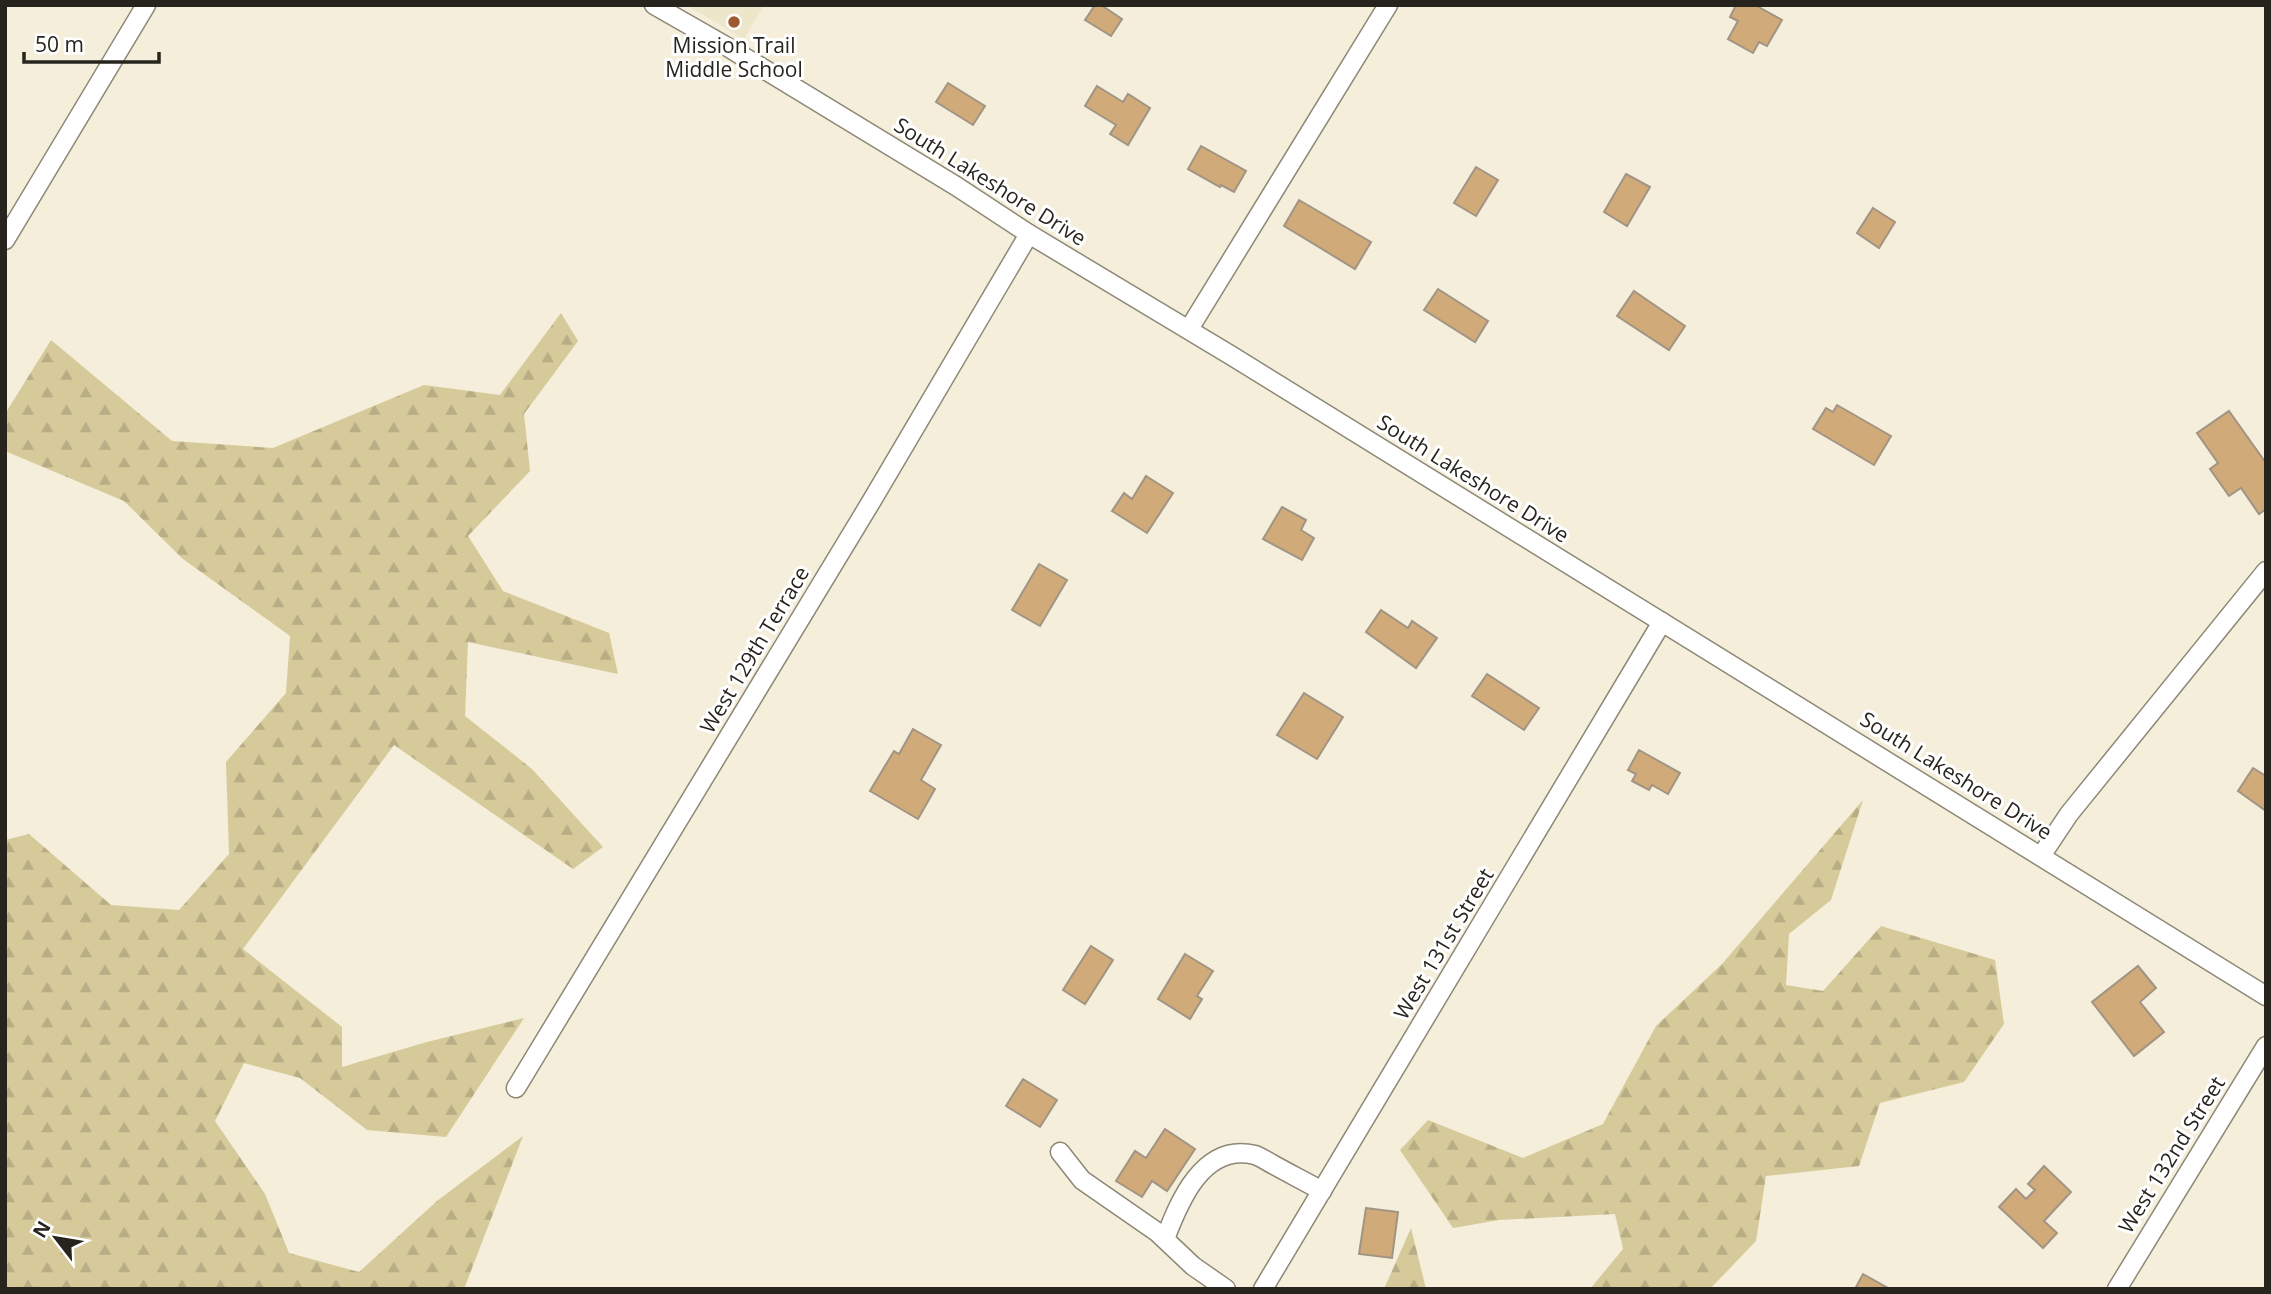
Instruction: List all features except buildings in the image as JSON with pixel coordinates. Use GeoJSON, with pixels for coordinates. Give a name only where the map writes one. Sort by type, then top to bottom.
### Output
{"type":"FeatureCollection","features":[{"type":"Feature","properties":{"kind":"street"},"geometry":{"type":"LineString","coordinates":[[5,240],[146,5]]}},
{"type":"Feature","properties":{"kind":"street","name":"South Lakeshore Drive"},"geometry":{"type":"LineString","coordinates":[[654,5],[731,49],[1029,234],[1189,329],[2266,996]]}},
{"type":"Feature","properties":{"kind":"street"},"geometry":{"type":"LineString","coordinates":[[1189,329],[1388,5]]}},
{"type":"Feature","properties":{"kind":"street","name":"West 129th Terrace"},"geometry":{"type":"LineString","coordinates":[[516,1088],[872,502],[1029,234]]}},
{"type":"Feature","properties":{"kind":"street"},"geometry":{"type":"LineString","coordinates":[[2041,856],[2069,814],[2266,571]]}},
{"type":"Feature","properties":{"kind":"street","name":"West 131st Street"},"geometry":{"type":"LineString","coordinates":[[1263,1289],[1662,622]]}},
{"type":"Feature","properties":{"kind":"street","name":"West 132nd Street"},"geometry":{"type":"LineString","coordinates":[[2117,1289],[2266,1046]]}},
{"type":"Feature","properties":{"kind":"street"},"geometry":{"type":"LineString","coordinates":[[1060,1152],[1082,1180],[1165,1239],[1193,1266],[1226,1289]]}},
{"type":"Feature","properties":{"kind":"street"},"geometry":{"type":"LineString","coordinates":[[1165,1239],[1190,1184],[1208,1164],[1229,1154],[1255,1155],[1322,1191]]}},
{"type":"Feature","properties":{"kind":"shaded area","name":"Mission Trail Middle School"},"geometry":{"type":"Polygon","coordinates":[[[686,5],[764,5],[744,39],[686,5]]]}},
{"type":"Feature","properties":{"kind":"green space"},"geometry":{"type":"Polygon","coordinates":[[[561,313],[578,341],[524,414],[530,471],[468,536],[503,591],[609,633],[618,674],[468,642],[465,716],[532,769],[603,847],[573,869],[394,745],[243,949],[342,1027],[342,1067],[524,1018],[446,1137],[367,1130],[300,1078],[244,1063],[215,1121],[265,1194],[289,1253],[359,1272],[437,1201],[523,1136],[464,1289],[5,1289],[5,840],[29,834],[111,905],[179,910],[229,854],[226,762],[286,693],[290,636],[183,559],[124,501],[5,451],[5,414],[51,340],[172,441],[273,448],[424,385],[500,395],[561,313]]]}},
{"type":"Feature","properties":{"kind":"green space"},"geometry":{"type":"Polygon","coordinates":[[[1863,800],[1831,900],[1789,934],[1786,985],[1823,991],[1881,926],[1995,960],[2004,1024],[1964,1082],[1880,1103],[1859,1166],[1766,1176],[1756,1241],[1710,1289],[1590,1289],[1623,1249],[1615,1214],[1499,1220],[1453,1228],[1400,1150],[1428,1120],[1523,1158],[1603,1124],[1656,1026],[1722,964],[1863,800]]]}},
{"type":"Feature","properties":{"kind":"green space"},"geometry":{"type":"Polygon","coordinates":[[[1411,1228],[1426,1289],[1384,1289],[1411,1228]]]}},
{"type":"Feature","properties":{"kind":"place","name":"Mission Trail Middle School"},"geometry":{"type":"Point","coordinates":[734,22]}}]}
